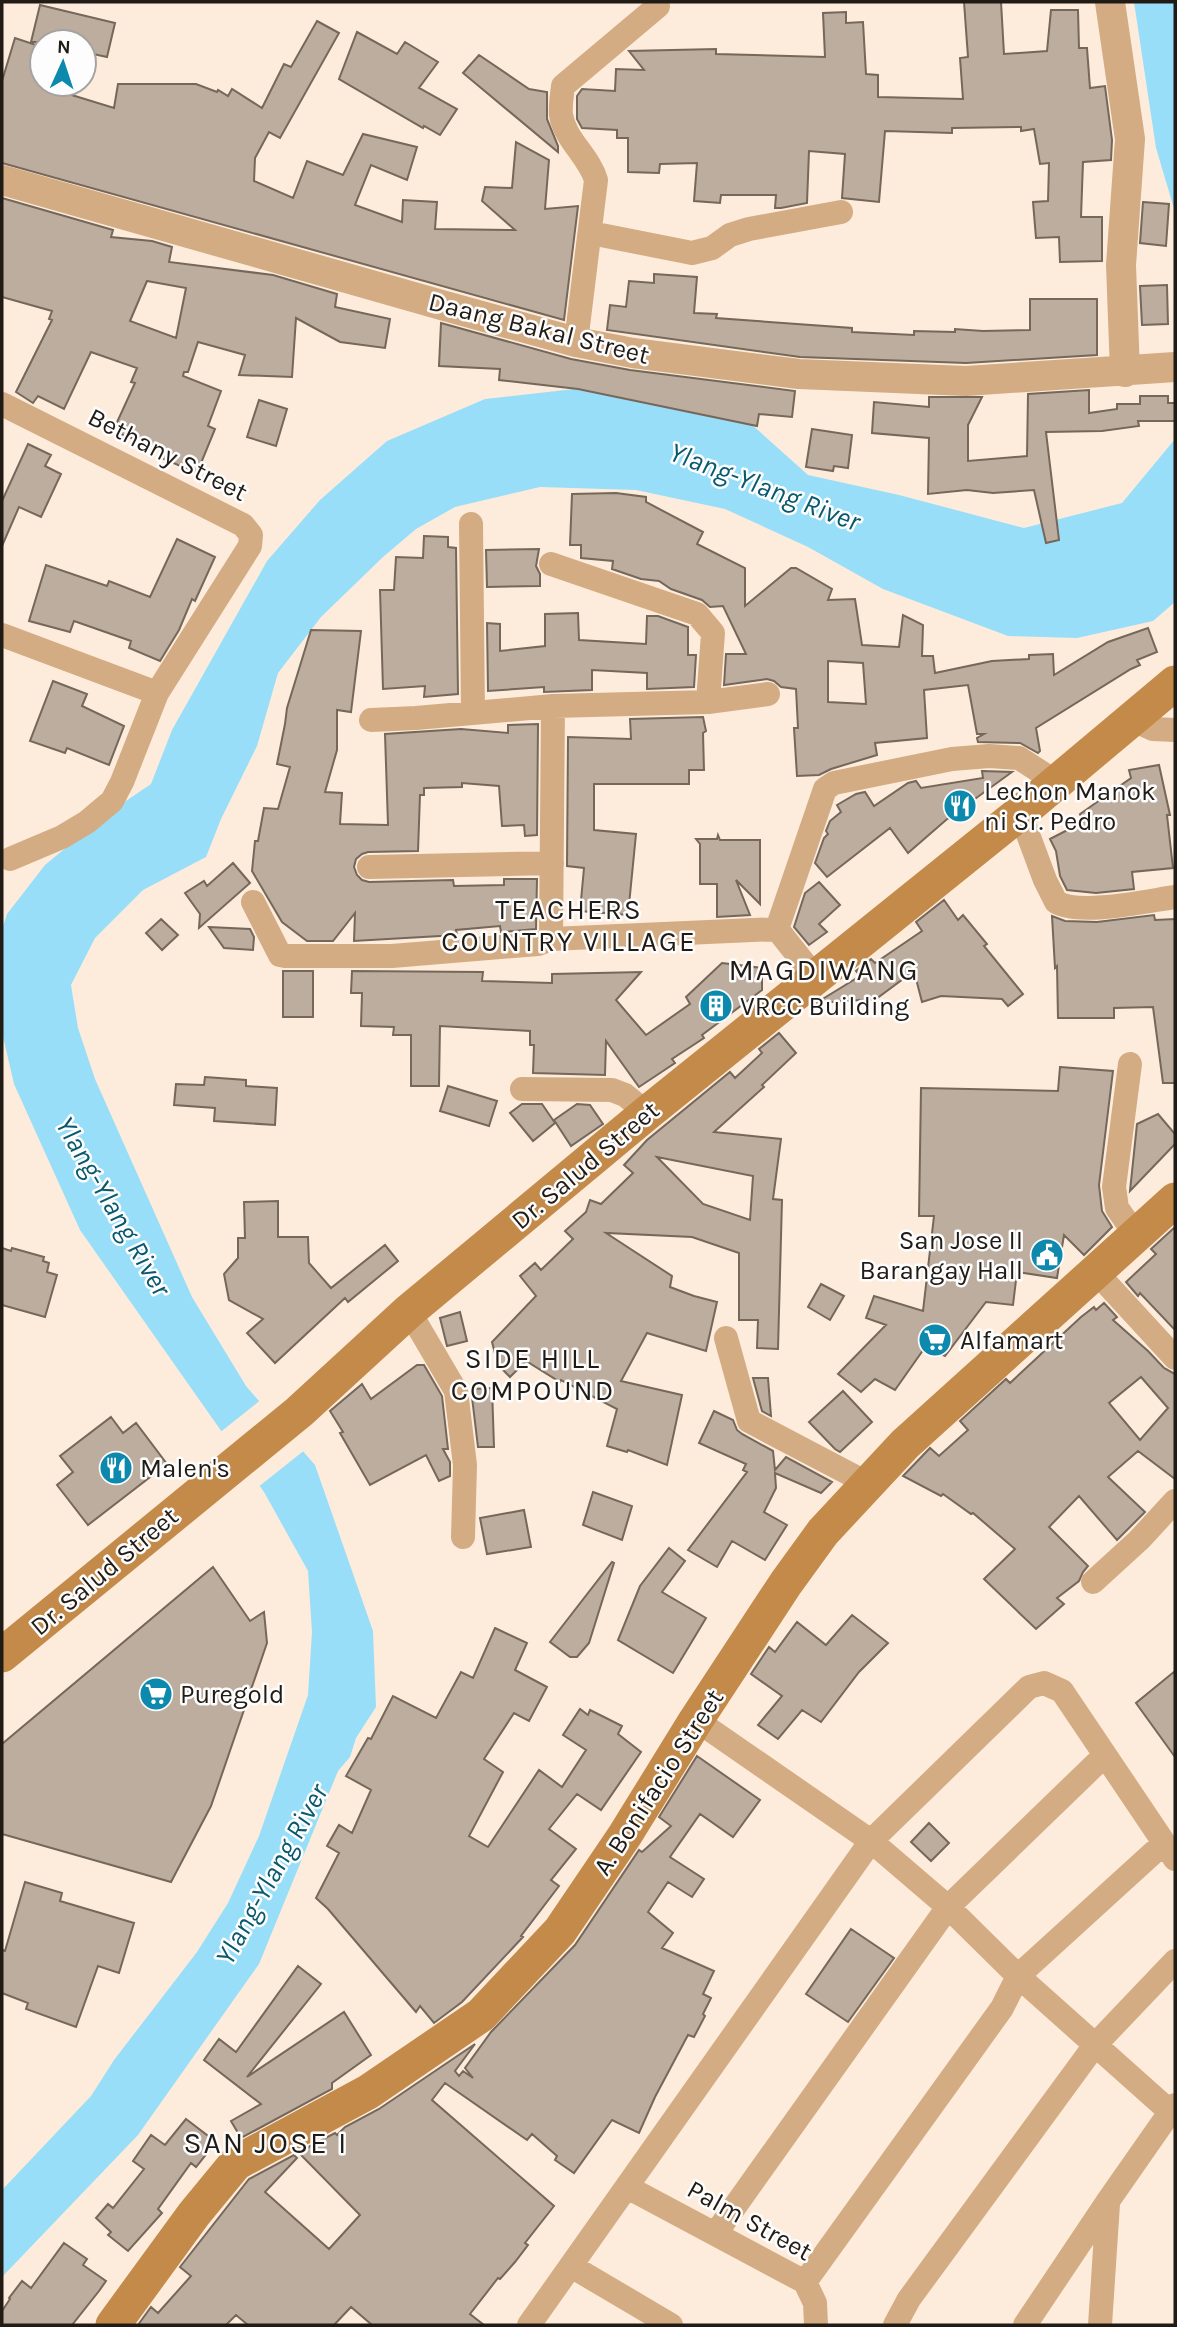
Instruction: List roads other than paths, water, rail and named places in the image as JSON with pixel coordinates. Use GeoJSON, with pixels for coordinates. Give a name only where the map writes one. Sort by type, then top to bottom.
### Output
{"type":"FeatureCollection","features":[{"type":"Feature","properties":{"kind":"main road","name":"Dr. Salud Street"},"geometry":{"type":"LineString","coordinates":[[2,1656],[299,1412],[409,1311],[647,1112],[1020,813],[1175,683]]}},
{"type":"Feature","properties":{"kind":"main road","name":"A. Bonifacio Street"},"geometry":{"type":"LineString","coordinates":[[113,2325],[194,2214],[236,2163],[368,2092],[481,2015],[561,1931],[625,1835],[696,1720],[786,1583],[823,1532],[905,1444],[1175,1200]]}},
{"type":"Feature","properties":{"kind":"street"},"geometry":{"type":"LineString","coordinates":[[1110,2],[1130,139],[1121,265],[1125,372]]}},
{"type":"Feature","properties":{"kind":"street"},"geometry":{"type":"LineString","coordinates":[[576,342],[596,180],[593,169],[568,135],[561,114],[563,86],[658,6]]}},
{"type":"Feature","properties":{"kind":"street","name":"Daang Bakal Street"},"geometry":{"type":"LineString","coordinates":[[2,180],[576,342],[633,353],[799,374],[966,381],[1175,368]]}},
{"type":"Feature","properties":{"kind":"street"},"geometry":{"type":"LineString","coordinates":[[591,233],[692,253],[712,248],[730,235],[749,229],[841,212]]}},
{"type":"Feature","properties":{"kind":"street","name":"Bethany Street"},"geometry":{"type":"LineString","coordinates":[[2,404],[243,525],[251,535],[250,546],[157,693]]}},
{"type":"Feature","properties":{"kind":"street"},"geometry":{"type":"LineString","coordinates":[[471,524],[473,713]]}},
{"type":"Feature","properties":{"kind":"street"},"geometry":{"type":"LineString","coordinates":[[551,564],[697,614],[713,633],[708,702]]}},
{"type":"Feature","properties":{"kind":"street"},"geometry":{"type":"LineString","coordinates":[[2,635],[157,693],[112,801],[87,822],[4,863]]}},
{"type":"Feature","properties":{"kind":"street"},"geometry":{"type":"LineString","coordinates":[[371,720],[553,706],[708,702],[768,694]]}},
{"type":"Feature","properties":{"kind":"street"},"geometry":{"type":"LineString","coordinates":[[551,939],[553,706]]}},
{"type":"Feature","properties":{"kind":"street"},"geometry":{"type":"LineString","coordinates":[[1131,719],[1153,729],[1175,730]]}},
{"type":"Feature","properties":{"kind":"street"},"geometry":{"type":"LineString","coordinates":[[777,929],[825,789],[834,783],[952,759],[989,756],[1019,758],[1056,782]]}},
{"type":"Feature","properties":{"kind":"street"},"geometry":{"type":"LineString","coordinates":[[1020,813],[1052,897],[1061,905],[1090,908],[1175,897]]}},
{"type":"Feature","properties":{"kind":"street"},"geometry":{"type":"LineString","coordinates":[[369,867],[552,863]]}},
{"type":"Feature","properties":{"kind":"street"},"geometry":{"type":"LineString","coordinates":[[253,902],[280,955],[285,956],[392,956],[538,944],[551,939],[777,929]]}},
{"type":"Feature","properties":{"kind":"street"},"geometry":{"type":"LineString","coordinates":[[777,929],[815,977]]}},
{"type":"Feature","properties":{"kind":"street"},"geometry":{"type":"LineString","coordinates":[[1130,1064],[1114,1187],[1117,1208],[1136,1236]]}},
{"type":"Feature","properties":{"kind":"street"},"geometry":{"type":"LineString","coordinates":[[522,1089],[612,1090],[625,1095],[647,1112]]}},
{"type":"Feature","properties":{"kind":"street"},"geometry":{"type":"LineString","coordinates":[[1095,1271],[1175,1358]]}},
{"type":"Feature","properties":{"kind":"street"},"geometry":{"type":"LineString","coordinates":[[409,1311],[456,1391],[465,1465],[463,1537]]}},
{"type":"Feature","properties":{"kind":"street"},"geometry":{"type":"LineString","coordinates":[[726,1338],[749,1422],[867,1483]]}},
{"type":"Feature","properties":{"kind":"street"},"geometry":{"type":"LineString","coordinates":[[1093,1581],[1139,1540],[1175,1501]]}},
{"type":"Feature","properties":{"kind":"street"},"geometry":{"type":"LineString","coordinates":[[529,2325],[871,1841],[983,1731],[1034,1685],[1044,1683],[1062,1691],[1169,1851],[1018,1976],[1002,2008],[805,2282]]}},
{"type":"Feature","properties":{"kind":"street"},"geometry":{"type":"LineString","coordinates":[[696,1720],[871,1841],[948,1907],[1018,1976],[1095,2045],[1173,2110],[1025,2325]]}},
{"type":"Feature","properties":{"kind":"street"},"geometry":{"type":"LineString","coordinates":[[716,2233],[948,1907],[1105,1755]]}},
{"type":"Feature","properties":{"kind":"street"},"geometry":{"type":"LineString","coordinates":[[895,2325],[909,2299],[1095,2045],[1175,1961]]}},
{"type":"Feature","properties":{"kind":"street","name":"Palm Street"},"geometry":{"type":"LineString","coordinates":[[627,2187],[805,2282],[815,2303],[816,2325]]}},
{"type":"Feature","properties":{"kind":"street"},"geometry":{"type":"LineString","coordinates":[[1100,2325],[1108,2201]]}},
{"type":"Feature","properties":{"kind":"street"},"geometry":{"type":"LineString","coordinates":[[570,2266],[671,2325]]}},
{"type":"Feature","properties":{"kind":"water"},"geometry":{"type":"Polygon","coordinates":[[[1134,2],[1175,2],[1175,212],[1156,148],[1134,2]]]}},
{"type":"Feature","properties":{"kind":"water","name":"Ylang-Ylang River"},"geometry":{"type":"Polygon","coordinates":[[[574,389],[749,422],[808,475],[899,495],[1024,528],[1122,503],[1175,439],[1175,602],[1153,621],[1077,638],[1008,636],[883,589],[808,547],[725,509],[636,490],[540,487],[455,507],[416,529],[321,617],[278,673],[257,746],[221,819],[206,857],[143,890],[95,938],[71,985],[78,1028],[95,1079],[192,1297],[246,1386],[315,1465],[373,1631],[376,1707],[356,1738],[350,1757],[338,1771],[259,1964],[138,2135],[2,2277],[2,2190],[91,2096],[114,2060],[197,1952],[228,1903],[259,1836],[308,1695],[312,1632],[308,1571],[264,1492],[80,1230],[14,1084],[2,1032],[2,930],[7,914],[45,865],[108,813],[151,784],[172,730],[267,561],[320,500],[387,441],[485,399],[574,389]]]}},
{"type":"Feature","properties":{"kind":"place","name":"Lechon Manok ni Sr. Pedro"},"geometry":{"type":"Point","coordinates":[960,806]}},
{"type":"Feature","properties":{"kind":"place","name":"VRCC Building"},"geometry":{"type":"Point","coordinates":[716,1006]}},
{"type":"Feature","properties":{"kind":"place","name":"San Jose II Barangay Hall"},"geometry":{"type":"Point","coordinates":[1047,1255]}},
{"type":"Feature","properties":{"kind":"place","name":"Alfamart"},"geometry":{"type":"Point","coordinates":[935,1340]}},
{"type":"Feature","properties":{"kind":"place","name":"Malen's"},"geometry":{"type":"Point","coordinates":[116,1468]}},
{"type":"Feature","properties":{"kind":"place","name":"Puregold"},"geometry":{"type":"Point","coordinates":[156,1694]}},
{"type":"Feature","properties":{"kind":"district","name":"TEACHERS COUNTRY VILLAGE"},"geometry":{"type":"Point","coordinates":[569,925]}},
{"type":"Feature","properties":{"kind":"district","name":"MAGDIWANG"},"geometry":{"type":"Point","coordinates":[824,970]}},
{"type":"Feature","properties":{"kind":"district","name":"SIDE HILL COMPOUND"},"geometry":{"type":"Point","coordinates":[533,1374]}},
{"type":"Feature","properties":{"kind":"district","name":"SAN JOSE I"},"geometry":{"type":"Point","coordinates":[266,2143]}}]}
